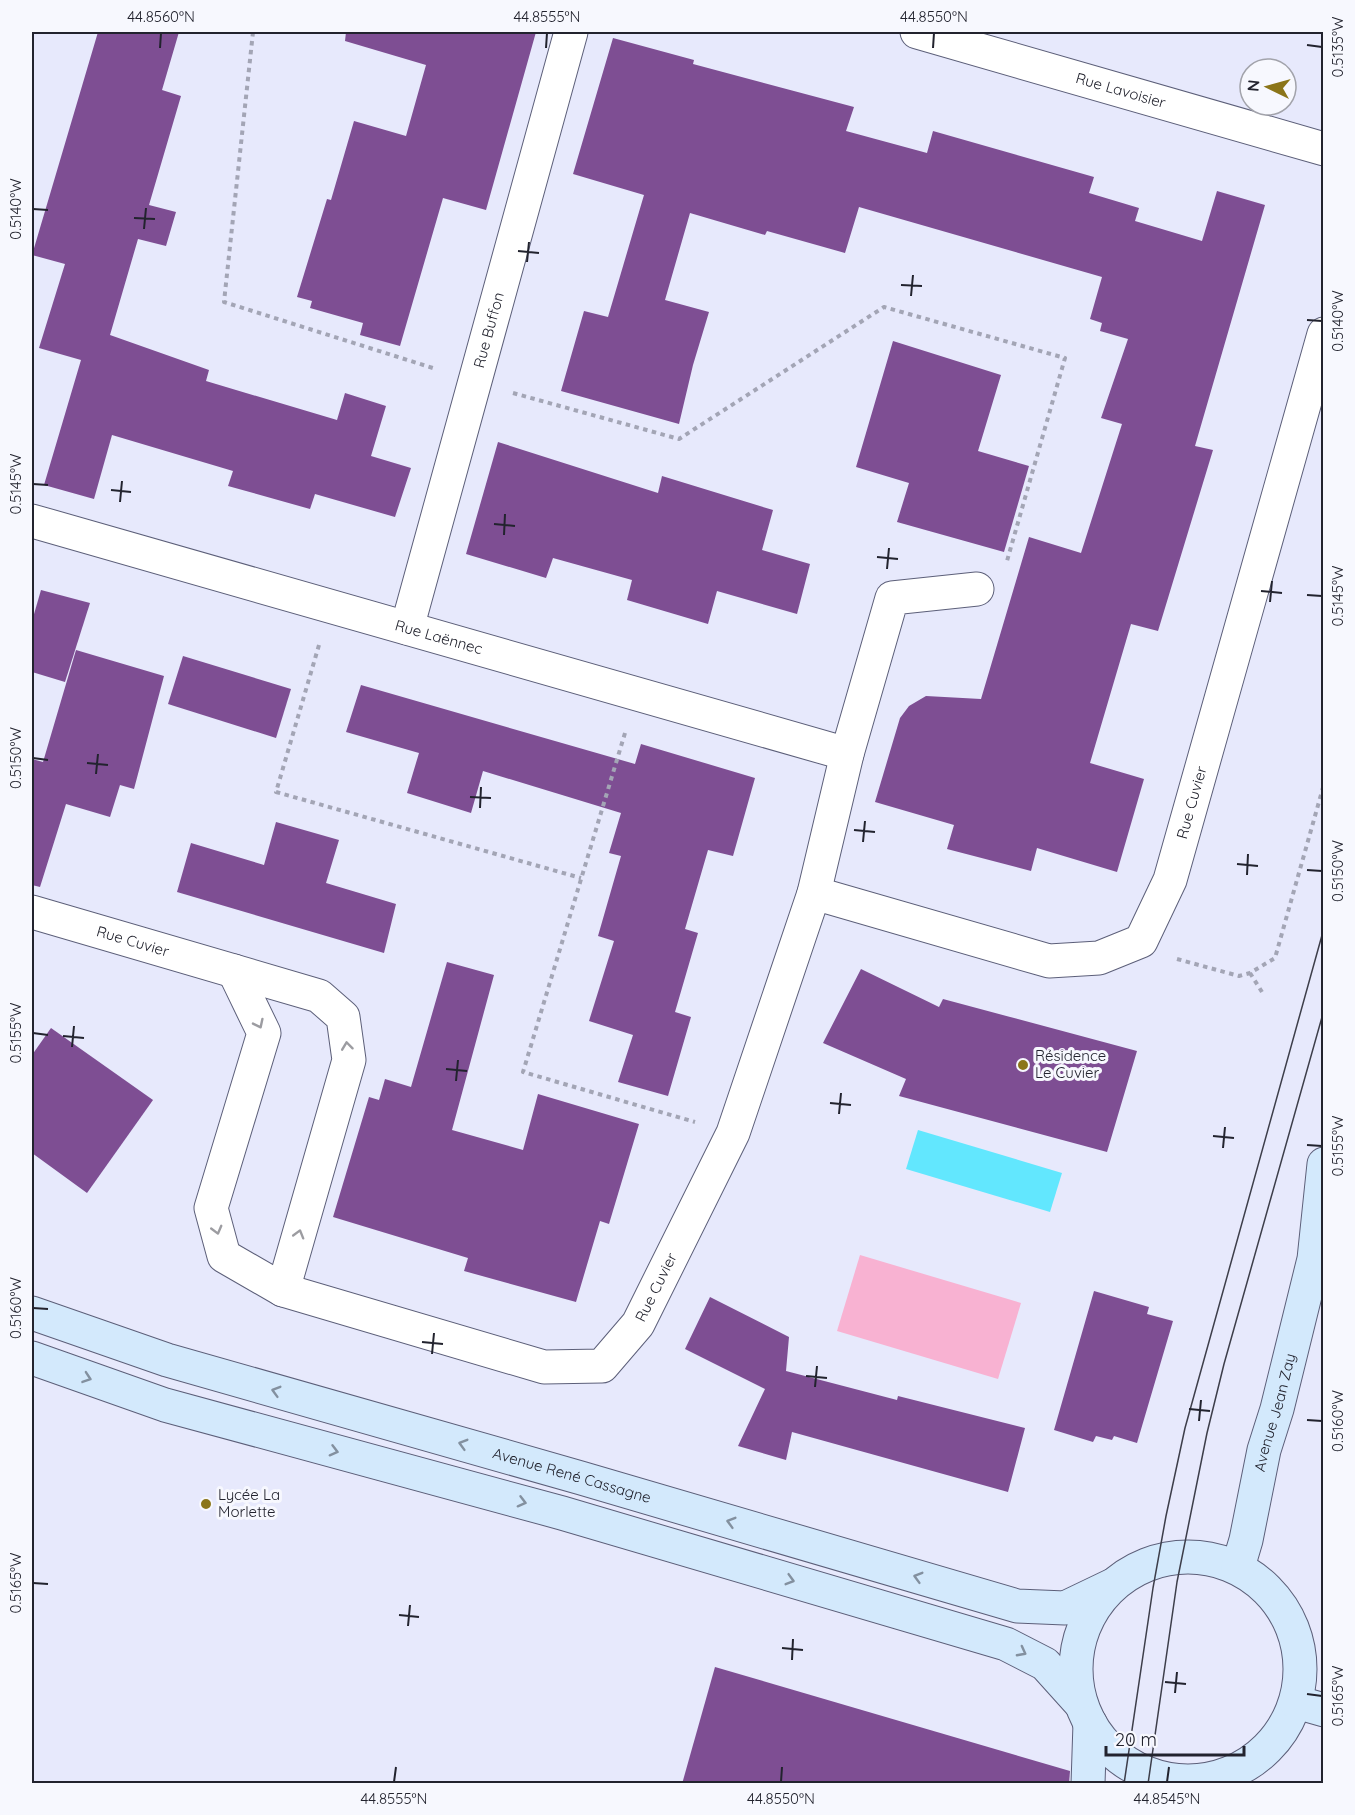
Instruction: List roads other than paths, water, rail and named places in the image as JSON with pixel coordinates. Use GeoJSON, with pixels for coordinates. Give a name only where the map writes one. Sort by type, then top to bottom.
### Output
{"type":"FeatureCollection","features":[{"type":"Feature","properties":{"kind":"main road","name":"Avenue Jean Zay"},"geometry":{"type":"LineString","coordinates":[[1238,1567],[1246,1540],[1264,1450],[1319,1248],[1323,1164]]}},
{"type":"Feature","properties":{"kind":"main road","name":"Avenue René Cassagne"},"geometry":{"type":"LineString","coordinates":[[32,1313],[167,1360],[1017,1606],[1065,1608],[1113,1585]]}},
{"type":"Feature","properties":{"kind":"main road"},"geometry":{"type":"LineString","coordinates":[[32,1358],[165,1405],[562,1513],[1006,1644],[1045,1664],[1086,1713],[1105,1745],[1127,1766],[1149,1775],[1187,1782],[1220,1780],[1256,1759],[1310,1706],[1301,1670],[1297,1639],[1284,1609],[1264,1585],[1238,1567],[1211,1558],[1182,1556],[1145,1564],[1113,1585],[1093,1609],[1080,1639],[1076,1671],[1086,1713],[1088,1784]]}},
{"type":"Feature","properties":{"kind":"street","name":"Rue Buffon"},"geometry":{"type":"LineString","coordinates":[[407,628],[572,32]]}},
{"type":"Feature","properties":{"kind":"street","name":"Rue Lavoisier"},"geometry":{"type":"LineString","coordinates":[[917,32],[1323,149]]}},
{"type":"Feature","properties":{"kind":"street","name":"Rue Cuvier"},"geometry":{"type":"LineString","coordinates":[[814,893],[1049,961],[1100,958],[1141,941],[1170,880],[1323,334]]}},
{"type":"Feature","properties":{"kind":"street","name":"Rue Laënnec"},"geometry":{"type":"LineString","coordinates":[[32,521],[847,754]]}},
{"type":"Feature","properties":{"kind":"street","name":"Rue Cuvier"},"geometry":{"type":"LineString","coordinates":[[234,971],[264,1033],[211,1208],[224,1256],[283,1290],[544,1367],[602,1366],[638,1324],[732,1133],[814,893],[847,754],[892,598],[977,589]]}},
{"type":"Feature","properties":{"kind":"street","name":"Rue Cuvier"},"geometry":{"type":"LineString","coordinates":[[32,912],[320,996],[343,1017],[349,1060],[283,1290]]}},
{"type":"Feature","properties":{"kind":"water"},"geometry":{"type":"Polygon","coordinates":[[[918,1130],[1062,1173],[1050,1212],[906,1169],[918,1130]]]}},
{"type":"Feature","properties":{"kind":"tram line"},"geometry":{"type":"LineString","coordinates":[[1124,1784],[1153,1588],[1185,1428],[1324,928]]}},
{"type":"Feature","properties":{"kind":"tram line"},"geometry":{"type":"LineString","coordinates":[[1148,1784],[1177,1582],[1207,1433],[1224,1364],[1324,1010]]}},
{"type":"Feature","properties":{"kind":"place","name":"Résidence Le Cuvier"},"geometry":{"type":"Point","coordinates":[1023,1065]}},
{"type":"Feature","properties":{"kind":"place","name":"Lycée La Morlette"},"geometry":{"type":"Point","coordinates":[206,1504]}}]}
